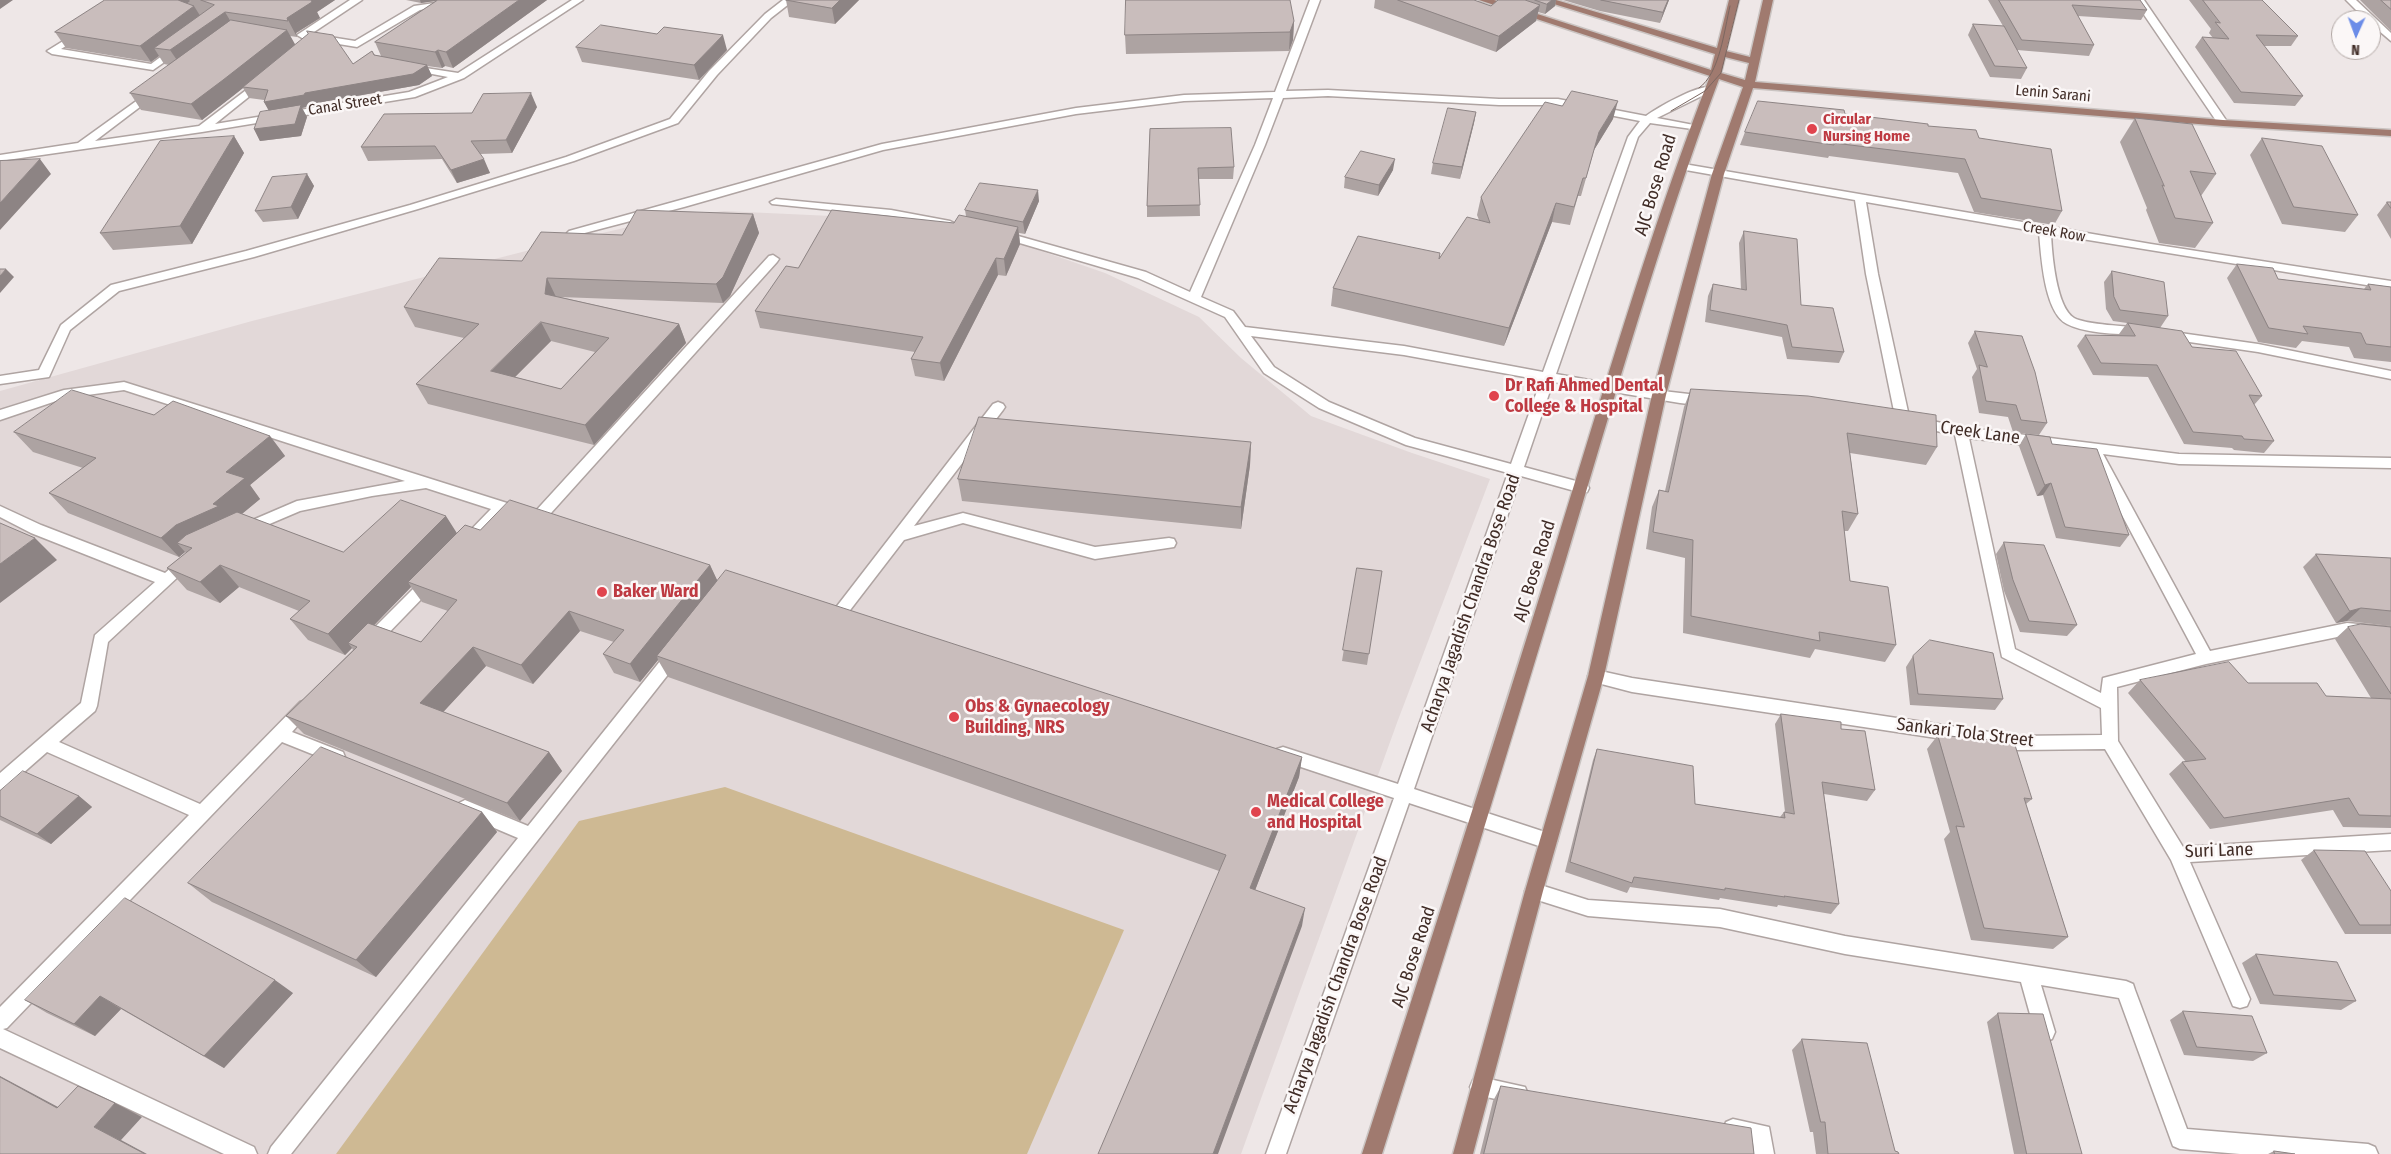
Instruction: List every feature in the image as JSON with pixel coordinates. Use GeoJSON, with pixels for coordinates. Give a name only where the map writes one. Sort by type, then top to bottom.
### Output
{"type":"FeatureCollection","features":[{"type":"Feature","properties":{"kind":"main road","name":"Lenin Sarani"},"geometry":{"type":"LineString","coordinates":[[1484,0],[1749,85],[2223,123],[2391,133]]}},
{"type":"Feature","properties":{"kind":"main road"},"geometry":{"type":"LineString","coordinates":[[1546,0],[1720,53],[1755,61]]}},
{"type":"Feature","properties":{"kind":"main road","name":"AJC Bose Road"},"geometry":{"type":"LineString","coordinates":[[1372,1154],[1480,817],[1582,488],[1610,389],[1684,167],[1694,128],[1715,75],[1734,0]]}},
{"type":"Feature","properties":{"kind":"main road"},"geometry":{"type":"LineString","coordinates":[[1463,1154],[1548,840],[1596,676],[1659,395],[1718,174],[1749,85],[1768,0]]}},
{"type":"Feature","properties":{"kind":"street"},"geometry":{"type":"LineString","coordinates":[[357,0],[302,35],[357,44],[417,8],[445,3],[450,0]]}},
{"type":"Feature","properties":{"kind":"street","name":"Canal Street"},"geometry":{"type":"LineString","coordinates":[[0,158],[411,95],[460,76],[578,0]]}},
{"type":"Feature","properties":{"kind":"street"},"geometry":{"type":"LineString","coordinates":[[0,380],[44,374],[65,328],[116,288],[250,254],[414,206],[570,159],[674,121],[713,73],[768,16],[789,0]]}},
{"type":"Feature","properties":{"kind":"street"},"geometry":{"type":"LineString","coordinates":[[1194,298],[1280,95],[1315,0]]}},
{"type":"Feature","properties":{"kind":"street"},"geometry":{"type":"LineString","coordinates":[[2139,0],[2223,123]]}},
{"type":"Feature","properties":{"kind":"street"},"geometry":{"type":"LineString","coordinates":[[2351,0],[2391,38]]}},
{"type":"Feature","properties":{"kind":"street"},"geometry":{"type":"LineString","coordinates":[[93,26],[52,51],[153,67],[185,44]]}},
{"type":"Feature","properties":{"kind":"street"},"geometry":{"type":"LineString","coordinates":[[290,40],[308,44]]}},
{"type":"Feature","properties":{"kind":"street"},"geometry":{"type":"LineString","coordinates":[[403,65],[460,76]]}},
{"type":"Feature","properties":{"kind":"street"},"geometry":{"type":"LineString","coordinates":[[103,130],[203,127],[272,73]]}},
{"type":"Feature","properties":{"kind":"street"},"geometry":{"type":"LineString","coordinates":[[80,147],[166,83]]}},
{"type":"Feature","properties":{"kind":"street","name":"Acharya Jagadish Chandra Bose Road"},"geometry":{"type":"LineString","coordinates":[[1276,1154],[1633,137],[1638,128],[1648,119],[1708,89]]}},
{"type":"Feature","properties":{"kind":"street"},"geometry":{"type":"LineString","coordinates":[[573,233],[680,205],[882,147],[1076,111],[1184,98],[1328,93],[1499,102],[1558,102],[1694,128]]}},
{"type":"Feature","properties":{"kind":"street"},"geometry":{"type":"LineString","coordinates":[[1684,167],[1718,174]]}},
{"type":"Feature","properties":{"kind":"street","name":"Creek Row"},"geometry":{"type":"LineString","coordinates":[[1718,174],[2045,230],[2391,285]]}},
{"type":"Feature","properties":{"kind":"street"},"geometry":{"type":"LineString","coordinates":[[1860,198],[1872,274],[1903,421]]}},
{"type":"Feature","properties":{"kind":"street"},"geometry":{"type":"LineString","coordinates":[[776,202],[891,213],[966,227]]}},
{"type":"Feature","properties":{"kind":"street"},"geometry":{"type":"LineString","coordinates":[[2045,230],[2047,261],[2061,313],[2071,322],[2258,348],[2391,375]]}},
{"type":"Feature","properties":{"kind":"street"},"geometry":{"type":"LineString","coordinates":[[984,231],[1012,236],[1142,275],[1229,314],[1269,370],[1324,405],[1412,442],[1582,488]]}},
{"type":"Feature","properties":{"kind":"street"},"geometry":{"type":"LineString","coordinates":[[538,519],[773,259]]}},
{"type":"Feature","properties":{"kind":"street"},"geometry":{"type":"LineString","coordinates":[[1241,331],[1377,346],[1500,367],[1547,378],[1610,389],[1670,398],[1720,402]]}},
{"type":"Feature","properties":{"kind":"street"},"geometry":{"type":"LineString","coordinates":[[0,415],[64,394],[124,386],[556,525]]}},
{"type":"Feature","properties":{"kind":"street"},"geometry":{"type":"LineString","coordinates":[[839,614],[998,407]]}},
{"type":"Feature","properties":{"kind":"street","name":"Creek Lane"},"geometry":{"type":"LineString","coordinates":[[1884,418],[1961,432],[2179,459],[2391,463]]}},
{"type":"Feature","properties":{"kind":"street"},"geometry":{"type":"LineString","coordinates":[[1961,432],[2008,653],[2110,705]]}},
{"type":"Feature","properties":{"kind":"street"},"geometry":{"type":"LineString","coordinates":[[2094,448],[2206,658]]}},
{"type":"Feature","properties":{"kind":"street"},"geometry":{"type":"LineString","coordinates":[[235,535],[297,506],[372,491],[429,484]]}},
{"type":"Feature","properties":{"kind":"street"},"geometry":{"type":"LineString","coordinates":[[453,557],[502,507]]}},
{"type":"Feature","properties":{"kind":"street"},"geometry":{"type":"LineString","coordinates":[[0,511],[36,529],[166,580]]}},
{"type":"Feature","properties":{"kind":"street"},"geometry":{"type":"LineString","coordinates":[[899,536],[963,518],[1095,553],[1170,543]]}},
{"type":"Feature","properties":{"kind":"street"},"geometry":{"type":"LineString","coordinates":[[0,783],[89,706],[101,639],[199,551]]}},
{"type":"Feature","properties":{"kind":"street"},"geometry":{"type":"LineString","coordinates":[[357,656],[440,571]]}},
{"type":"Feature","properties":{"kind":"street"},"geometry":{"type":"LineString","coordinates":[[822,608],[858,620]]}},
{"type":"Feature","properties":{"kind":"street"},"geometry":{"type":"LineString","coordinates":[[2110,742],[2109,683],[2206,658],[2347,629],[2391,633]]}},
{"type":"Feature","properties":{"kind":"street"},"geometry":{"type":"LineString","coordinates":[[278,1154],[684,642]]}},
{"type":"Feature","properties":{"kind":"street","name":"Sankari Tola Street"},"geometry":{"type":"LineString","coordinates":[[1596,676],[1632,685],[2016,744],[2110,742]]}},
{"type":"Feature","properties":{"kind":"street"},"geometry":{"type":"LineString","coordinates":[[0,1021],[315,698]]}},
{"type":"Feature","properties":{"kind":"street"},"geometry":{"type":"LineString","coordinates":[[280,734],[352,762]]}},
{"type":"Feature","properties":{"kind":"street","name":"Suri Lane"},"geometry":{"type":"LineString","coordinates":[[2110,742],[2178,855],[2391,842]]}},
{"type":"Feature","properties":{"kind":"street"},"geometry":{"type":"LineString","coordinates":[[45,744],[203,813]]}},
{"type":"Feature","properties":{"kind":"street"},"geometry":{"type":"LineString","coordinates":[[1267,750],[1548,840]]}},
{"type":"Feature","properties":{"kind":"street"},"geometry":{"type":"LineString","coordinates":[[451,802],[531,835]]}},
{"type":"Feature","properties":{"kind":"street"},"geometry":{"type":"LineString","coordinates":[[2178,855],[2240,999]]}},
{"type":"Feature","properties":{"kind":"street"},"geometry":{"type":"LineString","coordinates":[[1534,891],[1588,908],[1720,918],[1845,944],[2126,990],[2180,1139],[2368,1154]]}},
{"type":"Feature","properties":{"kind":"street"},"geometry":{"type":"LineString","coordinates":[[2028,974],[2051,1050]]}},
{"type":"Feature","properties":{"kind":"street"},"geometry":{"type":"LineString","coordinates":[[0,1038],[247,1154]]}},
{"type":"Feature","properties":{"kind":"street"},"geometry":{"type":"LineString","coordinates":[[1480,1087],[1538,1097]]}},
{"type":"Feature","properties":{"kind":"street"},"geometry":{"type":"LineString","coordinates":[[1714,1126],[1762,1134],[1764,1154]]}},
{"type":"Feature","properties":{"kind":"shaded area"},"geometry":{"type":"Polygon","coordinates":[[[724,211],[896,219],[1021,244],[1105,273],[1199,317],[1241,358],[1311,416],[1490,479],[1398,720],[1241,1154],[0,1154],[0,391],[252,321],[526,251],[662,219],[724,211]]]}},
{"type":"Feature","properties":{"kind":"shaded area"},"geometry":{"type":"Polygon","coordinates":[[[725,787],[1124,930],[1027,1154],[336,1154],[579,821],[725,787]]]}},
{"type":"Feature","properties":{"kind":"building"},"geometry":{"type":"Polygon","coordinates":[[[105,0],[178,0],[194,6],[140,46],[55,32],[105,0]]]}},
{"type":"Feature","properties":{"kind":"building"},"geometry":{"type":"Polygon","coordinates":[[[201,0],[311,0],[312,2],[287,18],[288,21],[225,12],[170,50],[154,48],[214,5],[201,0]]]}},
{"type":"Feature","properties":{"kind":"building"},"geometry":{"type":"Polygon","coordinates":[[[438,0],[519,0],[446,52],[438,50],[435,52],[375,42],[438,0]]]}},
{"type":"Feature","properties":{"kind":"building"},"geometry":{"type":"Polygon","coordinates":[[[786,0],[840,0],[832,8],[786,0]]]}},
{"type":"Feature","properties":{"kind":"building"},"geometry":{"type":"Polygon","coordinates":[[[1126,0],[1290,0],[1294,21],[1290,32],[1125,35],[1126,0]]]}},
{"type":"Feature","properties":{"kind":"building"},"geometry":{"type":"Polygon","coordinates":[[[1398,0],[1474,0],[1491,6],[1498,0],[1525,0],[1540,5],[1499,36],[1398,0]]]}},
{"type":"Feature","properties":{"kind":"building"},"geometry":{"type":"Polygon","coordinates":[[[1535,0],[1552,0],[1547,4],[1535,0]]]}},
{"type":"Feature","properties":{"kind":"building"},"geometry":{"type":"Polygon","coordinates":[[[1601,0],[1668,0],[1663,12],[1601,0]]]}},
{"type":"Feature","properties":{"kind":"building"},"geometry":{"type":"Polygon","coordinates":[[[1999,0],[2140,0],[2147,10],[2072,5],[2094,45],[2022,40],[1999,0]]]}},
{"type":"Feature","properties":{"kind":"building"},"geometry":{"type":"Polygon","coordinates":[[[2203,0],[2262,0],[2298,36],[2256,35],[2303,96],[2241,92],[2202,37],[2229,39],[2215,22],[2220,23],[2203,0]]]}},
{"type":"Feature","properties":{"kind":"building"},"geometry":{"type":"Polygon","coordinates":[[[2381,0],[2391,0],[2391,9],[2381,0]]]}},
{"type":"Feature","properties":{"kind":"building"},"geometry":{"type":"Polygon","coordinates":[[[231,20],[287,30],[191,104],[130,93],[231,20]]]}},
{"type":"Feature","properties":{"kind":"building"},"geometry":{"type":"Polygon","coordinates":[[[1973,24],[2004,26],[2027,68],[1995,66],[1973,24]]]}},
{"type":"Feature","properties":{"kind":"building"},"geometry":{"type":"Polygon","coordinates":[[[601,25],[657,34],[664,27],[723,35],[694,65],[576,47],[601,25]]]}},
{"type":"Feature","properties":{"kind":"building"},"geometry":{"type":"Polygon","coordinates":[[[307,31],[333,35],[353,64],[372,51],[374,55],[427,65],[413,74],[264,102],[268,90],[243,87],[308,34],[307,31]]]}},
{"type":"Feature","properties":{"kind":"building"},"geometry":{"type":"Polygon","coordinates":[[[1572,91],[1618,101],[1599,132],[1586,178],[1583,178],[1574,207],[1556,203],[1509,328],[1333,288],[1358,236],[1440,253],[1439,259],[1467,217],[1490,223],[1481,197],[1545,102],[1562,106],[1572,91]]]}},
{"type":"Feature","properties":{"kind":"building"},"geometry":{"type":"Polygon","coordinates":[[[531,93],[506,140],[471,141],[484,159],[451,170],[435,146],[361,147],[384,114],[472,113],[483,94],[531,93]]]}},
{"type":"Feature","properties":{"kind":"building"},"geometry":{"type":"Polygon","coordinates":[[[1758,101],[1844,110],[1845,114],[1928,124],[1928,126],[1976,130],[1979,138],[2051,149],[2062,211],[1981,198],[1965,159],[1834,143],[1834,145],[1745,132],[1758,101]]]}},
{"type":"Feature","properties":{"kind":"building"},"geometry":{"type":"Polygon","coordinates":[[[301,105],[295,124],[254,129],[260,112],[301,105]]]}},
{"type":"Feature","properties":{"kind":"building"},"geometry":{"type":"Polygon","coordinates":[[[1448,108],[1476,112],[1462,167],[1433,163],[1448,108]]]}},
{"type":"Feature","properties":{"kind":"building"},"geometry":{"type":"Polygon","coordinates":[[[2135,118],[2192,124],[2216,174],[2190,171],[2213,223],[2175,218],[2162,185],[2164,186],[2135,118]]]}},
{"type":"Feature","properties":{"kind":"building"},"geometry":{"type":"Polygon","coordinates":[[[1231,128],[1234,167],[1198,168],[1200,205],[1147,206],[1150,129],[1231,128]]]}},
{"type":"Feature","properties":{"kind":"building"},"geometry":{"type":"Polygon","coordinates":[[[234,136],[180,226],[100,233],[160,141],[234,136]]]}},
{"type":"Feature","properties":{"kind":"building"},"geometry":{"type":"Polygon","coordinates":[[[2262,138],[2322,146],[2358,215],[2294,207],[2262,138]]]}},
{"type":"Feature","properties":{"kind":"building"},"geometry":{"type":"Polygon","coordinates":[[[1361,151],[1395,159],[1379,185],[1345,177],[1361,151]]]}},
{"type":"Feature","properties":{"kind":"building"},"geometry":{"type":"Polygon","coordinates":[[[40,159],[0,203],[0,161],[40,159]]]}},
{"type":"Feature","properties":{"kind":"building"},"geometry":{"type":"Polygon","coordinates":[[[307,174],[291,207],[255,211],[272,177],[307,174]]]}},
{"type":"Feature","properties":{"kind":"building"},"geometry":{"type":"Polygon","coordinates":[[[980,183],[1038,190],[1023,222],[965,210],[980,183]]]}},
{"type":"Feature","properties":{"kind":"building"},"geometry":{"type":"Polygon","coordinates":[[[637,210],[753,214],[723,277],[716,284],[547,278],[545,294],[679,324],[585,425],[416,384],[479,324],[404,307],[439,258],[522,261],[541,232],[622,235],[637,210]],[[541,322],[491,371],[561,389],[609,338],[541,322]]]}},
{"type":"Feature","properties":{"kind":"building"},"geometry":{"type":"Polygon","coordinates":[[[832,210],[954,223],[959,215],[1018,227],[1004,259],[996,258],[940,363],[911,359],[923,337],[755,311],[786,266],[798,268],[832,210]]]}},
{"type":"Feature","properties":{"kind":"building"},"geometry":{"type":"Polygon","coordinates":[[[1744,231],[1797,239],[1801,305],[1833,308],[1844,352],[1792,347],[1787,325],[1710,310],[1713,284],[1746,290],[1744,231]]]}},
{"type":"Feature","properties":{"kind":"building"},"geometry":{"type":"Polygon","coordinates":[[[2237,264],[2273,268],[2278,279],[2371,290],[2368,284],[2391,287],[2391,347],[2366,344],[2361,333],[2303,326],[2308,334],[2269,328],[2237,264]]]}},
{"type":"Feature","properties":{"kind":"building"},"geometry":{"type":"Polygon","coordinates":[[[0,269],[6,269],[0,276],[0,269]]]}},
{"type":"Feature","properties":{"kind":"building"},"geometry":{"type":"Polygon","coordinates":[[[2112,271],[2164,282],[2168,316],[2120,310],[2114,297],[2112,271]]]}},
{"type":"Feature","properties":{"kind":"building"},"geometry":{"type":"Polygon","coordinates":[[[2128,323],[2182,331],[2192,347],[2236,351],[2262,396],[2249,395],[2274,441],[2193,432],[2157,365],[2101,363],[2085,335],[2135,336],[2128,323]]]}},
{"type":"Feature","properties":{"kind":"building"},"geometry":{"type":"Polygon","coordinates":[[[1975,331],[2022,336],[2035,372],[2047,423],[2021,420],[2016,405],[1986,401],[1979,365],[1987,367],[1975,331]]]}},
{"type":"Feature","properties":{"kind":"building"},"geometry":{"type":"Polygon","coordinates":[[[1691,389],[1808,396],[1936,415],[1937,447],[1847,433],[1858,514],[1842,511],[1850,581],[1888,587],[1896,645],[1819,632],[1820,641],[1691,616],[1693,540],[1653,532],[1659,490],[1668,492],[1691,389]]]}},
{"type":"Feature","properties":{"kind":"building"},"geometry":{"type":"Polygon","coordinates":[[[72,390],[154,415],[173,401],[270,436],[226,472],[245,478],[213,504],[219,506],[176,525],[161,538],[49,493],[96,458],[14,432],[72,390]]]}},
{"type":"Feature","properties":{"kind":"building"},"geometry":{"type":"Polygon","coordinates":[[[979,417],[1251,442],[1241,507],[958,479],[979,417]]]}},
{"type":"Feature","properties":{"kind":"building"},"geometry":{"type":"Polygon","coordinates":[[[2026,434],[2050,437],[2052,444],[2097,449],[2129,535],[2065,527],[2051,483],[2045,485],[2026,434]]]}},
{"type":"Feature","properties":{"kind":"building"},"geometry":{"type":"Polygon","coordinates":[[[401,500],[446,516],[328,634],[290,619],[310,601],[220,565],[200,582],[167,568],[192,548],[177,543],[186,535],[237,512],[343,552],[401,500]]]}},
{"type":"Feature","properties":{"kind":"building"},"geometry":{"type":"Polygon","coordinates":[[[510,500],[710,565],[630,664],[603,654],[624,630],[569,611],[521,665],[473,647],[420,703],[549,752],[507,803],[286,716],[357,647],[348,643],[368,623],[421,642],[457,600],[408,582],[465,525],[480,530],[510,500]]]}},
{"type":"Feature","properties":{"kind":"building"},"geometry":{"type":"Polygon","coordinates":[[[0,523],[35,538],[0,564],[0,523]]]}},
{"type":"Feature","properties":{"kind":"building"},"geometry":{"type":"Polygon","coordinates":[[[2004,542],[2044,545],[2077,625],[2029,621],[2013,580],[2004,542]]]}},
{"type":"Feature","properties":{"kind":"building"},"geometry":{"type":"Polygon","coordinates":[[[2316,554],[2391,558],[2391,611],[2361,608],[2350,611],[2316,554]]]}},
{"type":"Feature","properties":{"kind":"building"},"geometry":{"type":"Polygon","coordinates":[[[1357,568],[1382,571],[1369,654],[1343,650],[1357,568]]]}},
{"type":"Feature","properties":{"kind":"building"},"geometry":{"type":"Polygon","coordinates":[[[726,570],[1302,757],[1250,888],[1305,908],[1213,1154],[1098,1154],[1226,855],[657,656],[726,570]]]}},
{"type":"Feature","properties":{"kind":"building"},"geometry":{"type":"Polygon","coordinates":[[[2361,624],[2391,627],[2391,694],[2348,627],[2361,624]]]}},
{"type":"Feature","properties":{"kind":"building"},"geometry":{"type":"Polygon","coordinates":[[[1930,640],[1993,653],[2003,699],[1918,694],[1913,656],[1930,640]]]}},
{"type":"Feature","properties":{"kind":"building"},"geometry":{"type":"Polygon","coordinates":[[[2229,662],[2248,683],[2317,683],[2326,696],[2391,699],[2391,816],[2359,815],[2349,798],[2224,818],[2182,762],[2206,759],[2140,680],[2229,662]]]}},
{"type":"Feature","properties":{"kind":"building"},"geometry":{"type":"Polygon","coordinates":[[[1781,714],[1841,722],[1841,729],[1865,731],[1875,790],[1822,782],[1839,904],[1634,877],[1632,883],[1570,862],[1597,749],[1693,766],[1695,804],[1785,818],[1784,812],[1794,814],[1781,714]]]}},
{"type":"Feature","properties":{"kind":"building"},"geometry":{"type":"Polygon","coordinates":[[[1938,735],[2014,742],[2032,799],[2024,798],[2068,937],[1984,928],[1956,826],[1964,827],[1938,735]]]}},
{"type":"Feature","properties":{"kind":"building"},"geometry":{"type":"Polygon","coordinates":[[[321,747],[482,812],[356,960],[188,883],[321,747]]]}},
{"type":"Feature","properties":{"kind":"building"},"geometry":{"type":"Polygon","coordinates":[[[23,771],[79,796],[37,834],[0,816],[0,791],[23,771]]]}},
{"type":"Feature","properties":{"kind":"building"},"geometry":{"type":"Polygon","coordinates":[[[2314,850],[2365,851],[2391,891],[2391,925],[2360,925],[2314,850]]]}},
{"type":"Feature","properties":{"kind":"building"},"geometry":{"type":"Polygon","coordinates":[[[125,898],[275,980],[204,1056],[100,996],[74,1024],[25,1000],[125,898]]]}},
{"type":"Feature","properties":{"kind":"building"},"geometry":{"type":"Polygon","coordinates":[[[2256,954],[2337,962],[2356,1001],[2274,995],[2256,954]]]}},
{"type":"Feature","properties":{"kind":"building"},"geometry":{"type":"Polygon","coordinates":[[[2183,1011],[2252,1016],[2267,1053],[2197,1047],[2183,1011]]]}},
{"type":"Feature","properties":{"kind":"building"},"geometry":{"type":"Polygon","coordinates":[[[1998,1013],[2043,1014],[2082,1154],[2027,1154],[1998,1013]]]}},
{"type":"Feature","properties":{"kind":"building"},"geometry":{"type":"Polygon","coordinates":[[[1802,1039],[1867,1043],[1895,1151],[1899,1154],[1828,1154],[1825,1122],[1821,1122],[1802,1039]]]}},
{"type":"Feature","properties":{"kind":"building"},"geometry":{"type":"Polygon","coordinates":[[[0,1077],[57,1108],[78,1086],[115,1103],[94,1127],[145,1154],[0,1154],[0,1077]]]}},
{"type":"Feature","properties":{"kind":"building"},"geometry":{"type":"Polygon","coordinates":[[[1501,1086],[1751,1128],[1754,1154],[1484,1154],[1501,1086]]]}},
{"type":"Feature","properties":{"kind":"building"},"geometry":{"type":"Polygon","coordinates":[[[2274,1151],[2295,1154],[2275,1154],[2274,1151]]]}},
{"type":"Feature","properties":{"kind":"tram line"},"geometry":{"type":"LineString","coordinates":[[1671,111],[1705,91],[1721,73],[1739,0]]}},
{"type":"Feature","properties":{"kind":"tram line"},"geometry":{"type":"LineString","coordinates":[[1699,88],[1712,72],[1716,62],[1730,6]]}},
{"type":"Feature","properties":{"kind":"place","name":"Circular Nursing Home"},"geometry":{"type":"Point","coordinates":[1812,129]}},
{"type":"Feature","properties":{"kind":"place","name":"Dr Rafi Ahmed Dental College & Hospital"},"geometry":{"type":"Point","coordinates":[1494,396]}},
{"type":"Feature","properties":{"kind":"place","name":"Baker Ward"},"geometry":{"type":"Point","coordinates":[602,592]}},
{"type":"Feature","properties":{"kind":"place","name":"Obs & Gynaecology Building, NRS"},"geometry":{"type":"Point","coordinates":[954,717]}},
{"type":"Feature","properties":{"kind":"place","name":"Medical College and Hospital"},"geometry":{"type":"Point","coordinates":[1256,812]}}]}
